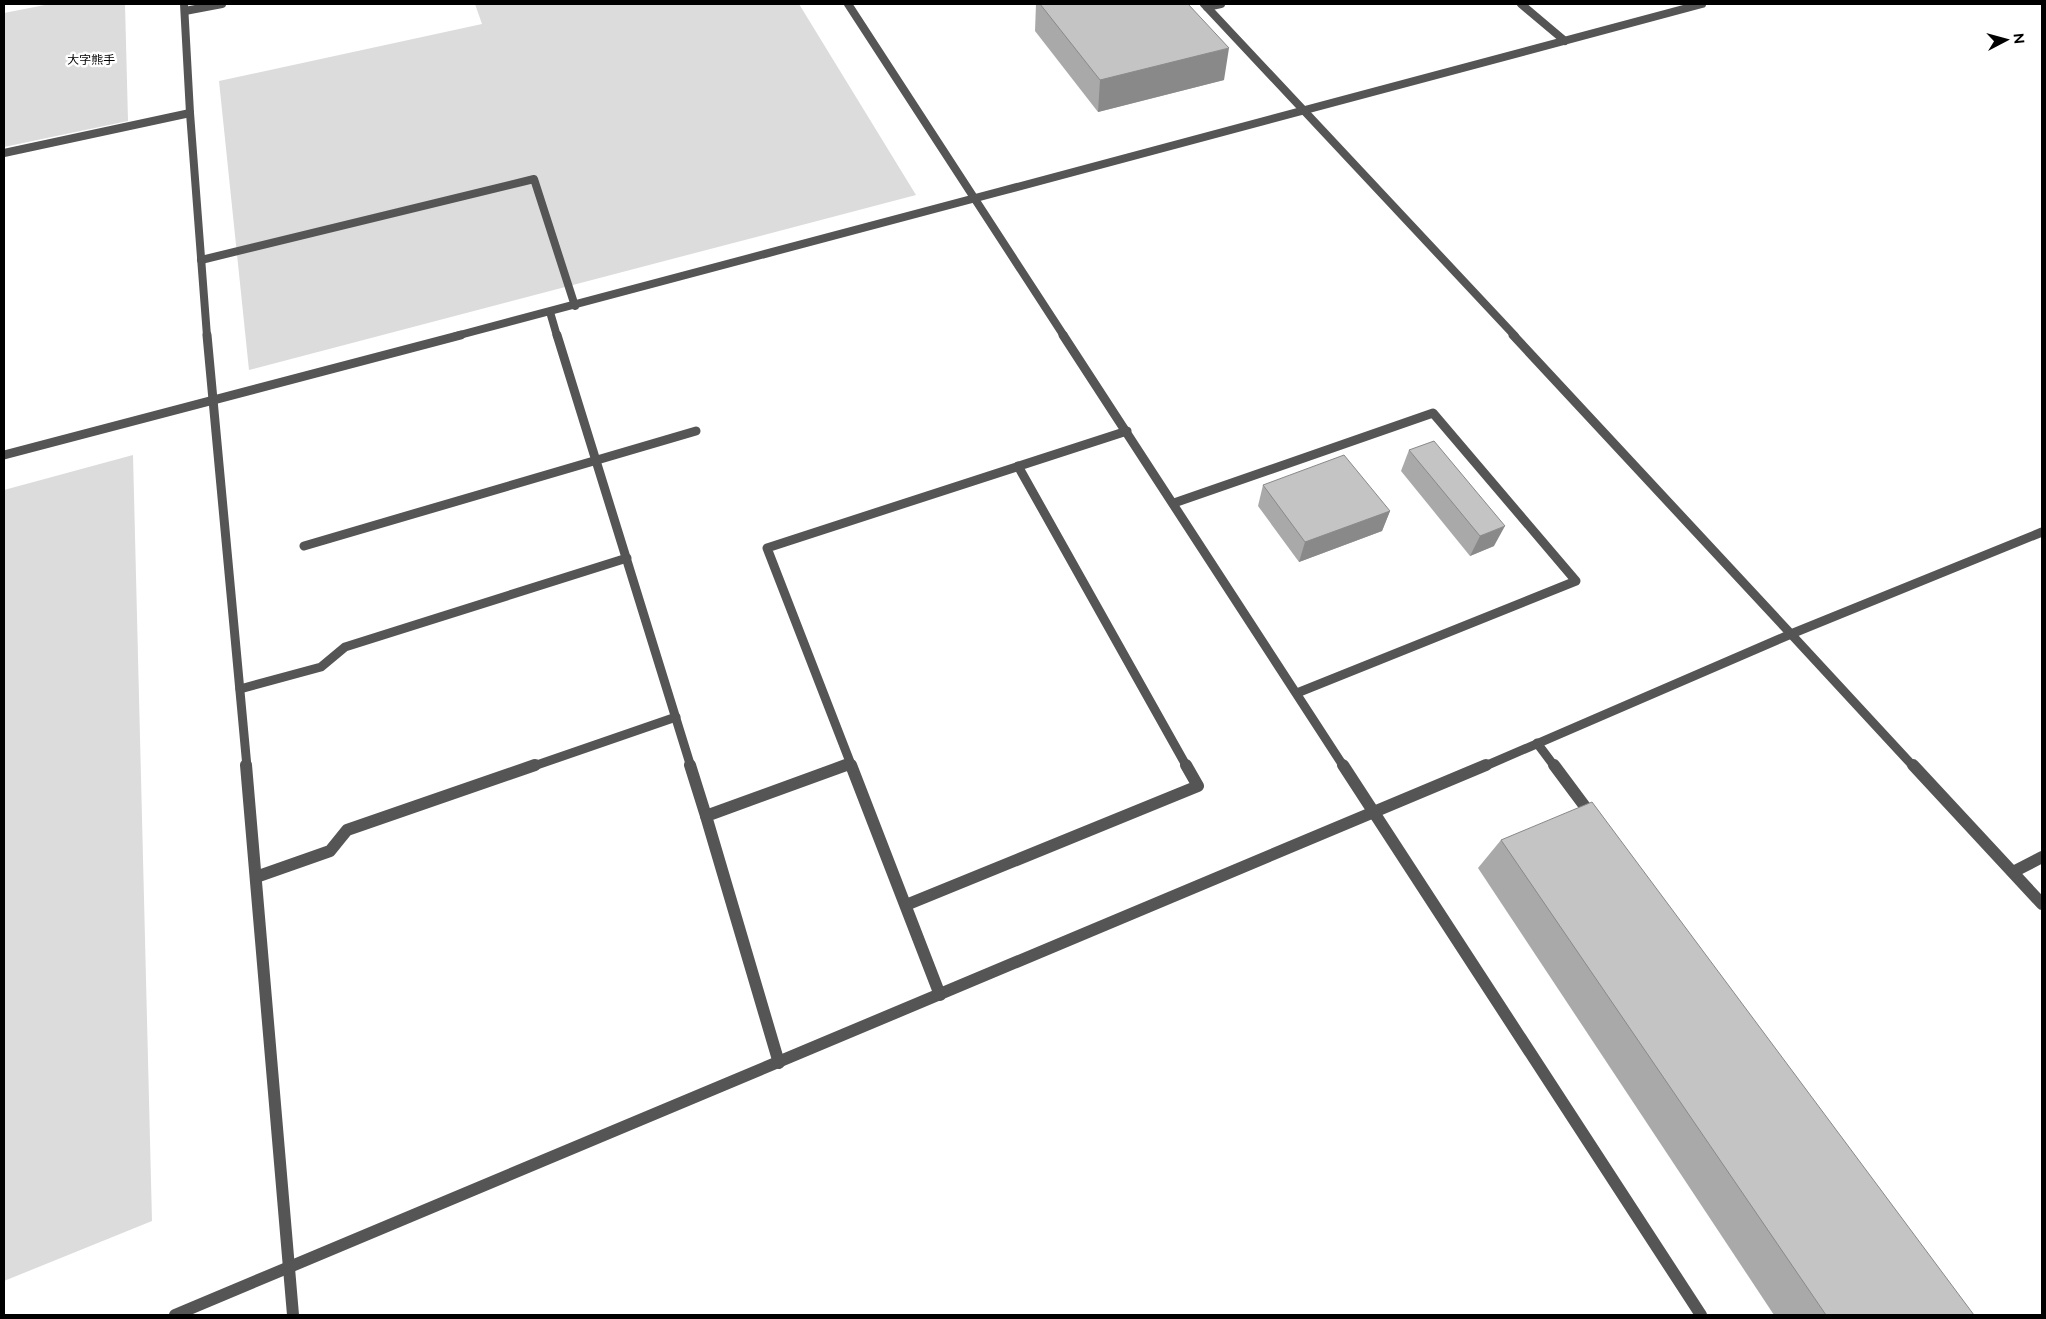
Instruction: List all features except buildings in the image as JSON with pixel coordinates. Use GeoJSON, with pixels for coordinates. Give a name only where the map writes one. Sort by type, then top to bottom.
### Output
{"type":"FeatureCollection","features":[{"type":"Feature","properties":{"kind":"street"},"geometry":{"type":"LineString","coordinates":[[222,4],[185,7],[190,113],[212,400],[240,689],[293,1315]]}},
{"type":"Feature","properties":{"kind":"street"},"geometry":{"type":"LineString","coordinates":[[848,4],[1701,1315]]}},
{"type":"Feature","properties":{"kind":"street"},"geometry":{"type":"LineString","coordinates":[[1205,6],[1221,4]]}},
{"type":"Feature","properties":{"kind":"street"},"geometry":{"type":"LineString","coordinates":[[1521,4],[1565,41]]}},
{"type":"Feature","properties":{"kind":"street"},"geometry":{"type":"LineString","coordinates":[[4,455],[576,306],[1304,109],[1702,4]]}},
{"type":"Feature","properties":{"kind":"street"},"geometry":{"type":"LineString","coordinates":[[1205,6],[1304,109],[2042,904]]}},
{"type":"Feature","properties":{"kind":"street"},"geometry":{"type":"LineString","coordinates":[[4,153],[190,113]]}},
{"type":"Feature","properties":{"kind":"street"},"geometry":{"type":"LineString","coordinates":[[201,260],[534,179],[576,306]]}},
{"type":"Feature","properties":{"kind":"street"},"geometry":{"type":"LineString","coordinates":[[550,312],[706,816],[779,1063]]}},
{"type":"Feature","properties":{"kind":"street"},"geometry":{"type":"LineString","coordinates":[[1174,503],[1432,413],[1576,581],[1297,693]]}},
{"type":"Feature","properties":{"kind":"street"},"geometry":{"type":"LineString","coordinates":[[304,546],[696,431]]}},
{"type":"Feature","properties":{"kind":"street"},"geometry":{"type":"LineString","coordinates":[[940,995],[767,548],[1127,431]]}},
{"type":"Feature","properties":{"kind":"street"},"geometry":{"type":"LineString","coordinates":[[906,905],[1198,786],[1018,466]]}},
{"type":"Feature","properties":{"kind":"street"},"geometry":{"type":"LineString","coordinates":[[175,1315],[289,1269],[1375,813],[1790,634],[2042,532]]}},
{"type":"Feature","properties":{"kind":"street"},"geometry":{"type":"LineString","coordinates":[[240,689],[321,667],[345,646],[627,558]]}},
{"type":"Feature","properties":{"kind":"street"},"geometry":{"type":"LineString","coordinates":[[256,877],[330,851],[347,830],[676,718]]}},
{"type":"Feature","properties":{"kind":"street"},"geometry":{"type":"LineString","coordinates":[[1537,743],[1597,822]]}},
{"type":"Feature","properties":{"kind":"street"},"geometry":{"type":"LineString","coordinates":[[706,816],[850,764]]}},
{"type":"Feature","properties":{"kind":"street"},"geometry":{"type":"LineString","coordinates":[[2013,872],[2042,857]]}},
{"type":"Feature","properties":{"kind":"shaded area"},"geometry":{"type":"Polygon","coordinates":[[[50,4],[125,4],[128,121],[4,147],[4,13],[50,4]]]}},
{"type":"Feature","properties":{"kind":"shaded area"},"geometry":{"type":"Polygon","coordinates":[[[475,4],[799,4],[916,195],[249,370],[219,81],[482,24],[475,4]]]}},
{"type":"Feature","properties":{"kind":"shaded area"},"geometry":{"type":"Polygon","coordinates":[[[133,455],[152,1221],[4,1281],[4,490],[133,455]]]}},
{"type":"Feature","properties":{"kind":"district","name":"大字熊手"},"geometry":{"type":"Point","coordinates":[91,60]}}]}
